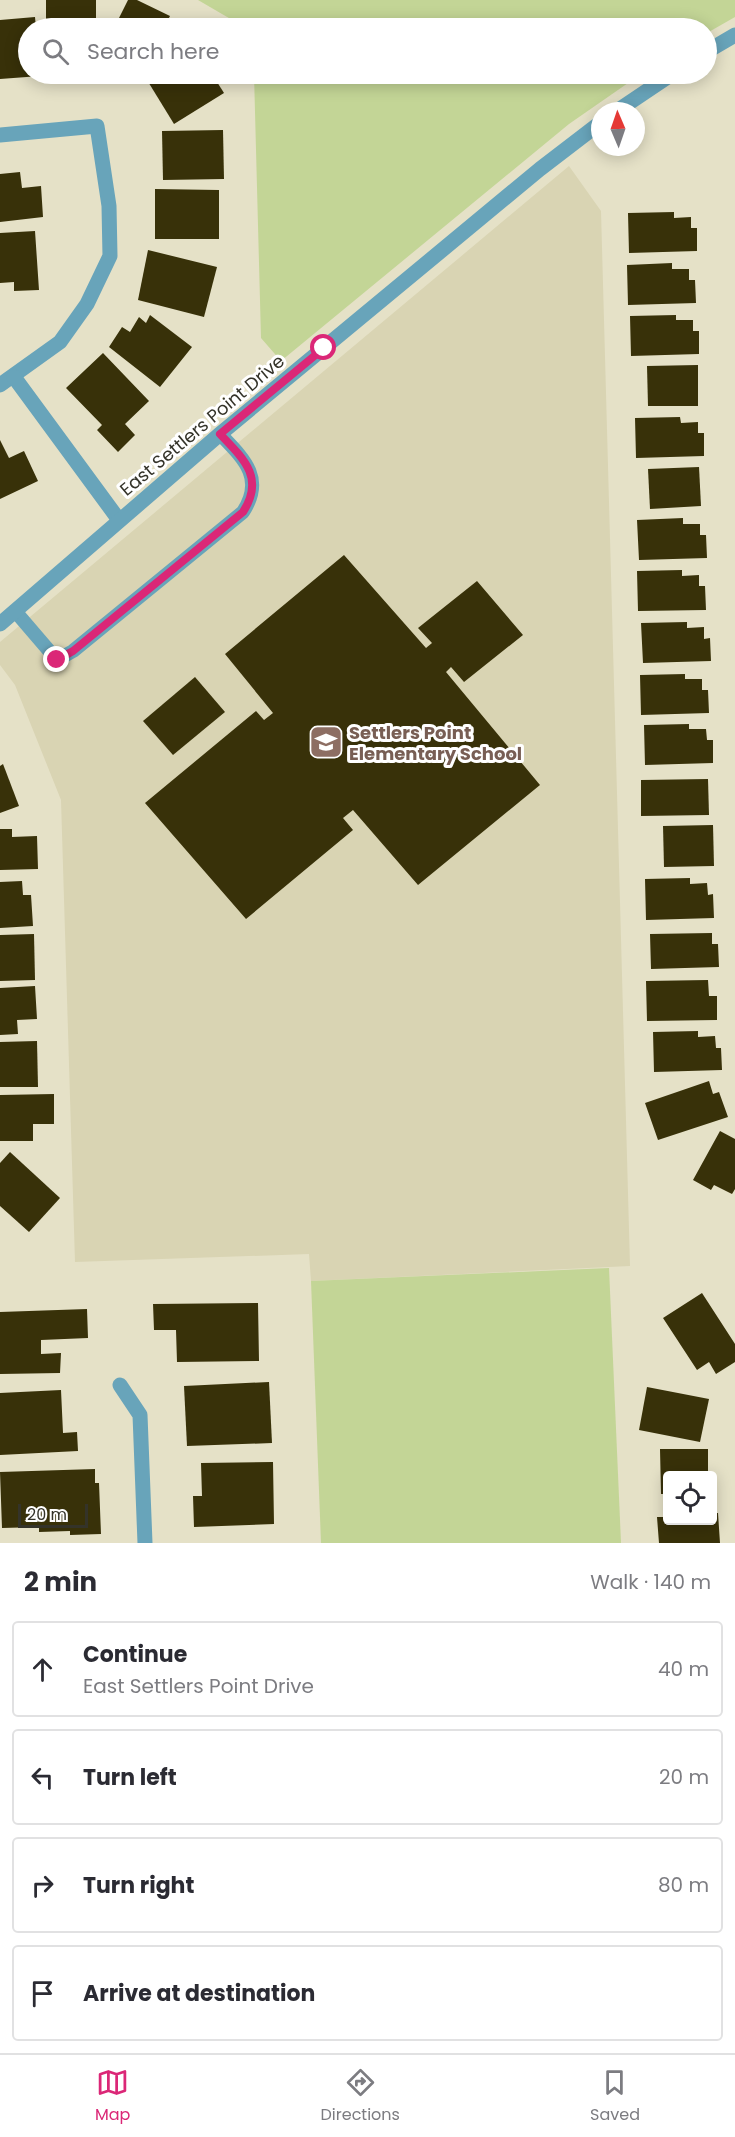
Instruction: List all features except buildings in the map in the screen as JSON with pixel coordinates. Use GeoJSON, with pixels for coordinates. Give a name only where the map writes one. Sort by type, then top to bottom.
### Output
{"type":"FeatureCollection","features":[{"type":"Feature","properties":{"kind":"street"},"geometry":{"type":"LineString","coordinates":[[717,46],[735,35]]}},
{"type":"Feature","properties":{"kind":"street"},"geometry":{"type":"LineString","coordinates":[[630,102],[657,84]]}},
{"type":"Feature","properties":{"kind":"street"},"geometry":{"type":"LineString","coordinates":[[0,135],[97,126],[109,206],[110,256],[87,304],[60,342],[0,386]]}},
{"type":"Feature","properties":{"kind":"street","name":"East Settlers Point Drive"},"geometry":{"type":"LineString","coordinates":[[0,624],[220,434],[531,176],[591,130]]}},
{"type":"Feature","properties":{"kind":"street"},"geometry":{"type":"LineString","coordinates":[[14,377],[118,520]]}},
{"type":"Feature","properties":{"kind":"street"},"geometry":{"type":"LineString","coordinates":[[120,1385],[140,1415],[145,1543]]}},
{"type":"Feature","properties":{"kind":"lane"},"geometry":{"type":"LineString","coordinates":[[15,611],[57,660],[73,651],[243,512],[251,498],[252,478],[246,462],[220,434]]}},
{"type":"Feature","properties":{"kind":"shaded area","name":"Settlers Point Elementary School"},"geometry":{"type":"Polygon","coordinates":[[[569,166],[601,211],[630,1266],[311,1281],[309,1254],[75,1262],[61,800],[15,685],[0,665],[0,642],[569,166]]]}},
{"type":"Feature","properties":{"kind":"green space"},"geometry":{"type":"Polygon","coordinates":[[[198,0],[735,0],[735,17],[717,27],[717,18],[229,18],[198,0]]]}},
{"type":"Feature","properties":{"kind":"green space"},"geometry":{"type":"Polygon","coordinates":[[[254,84],[627,84],[601,102],[591,102],[591,109],[569,124],[281,361],[261,338],[254,84]]]}},
{"type":"Feature","properties":{"kind":"green space"},"geometry":{"type":"Polygon","coordinates":[[[609,1268],[621,1543],[321,1543],[311,1281],[609,1268]]]}},
{"type":"Feature","properties":{"kind":"place","name":"Settlers Point Elementary School"},"geometry":{"type":"Point","coordinates":[326,742]}},
{"type":"Feature","properties":{"kind":"route"},"geometry":{"type":"LineString","coordinates":[[57,660],[73,651],[243,512],[251,498],[252,478],[246,462],[220,434],[324,348]]}}]}
